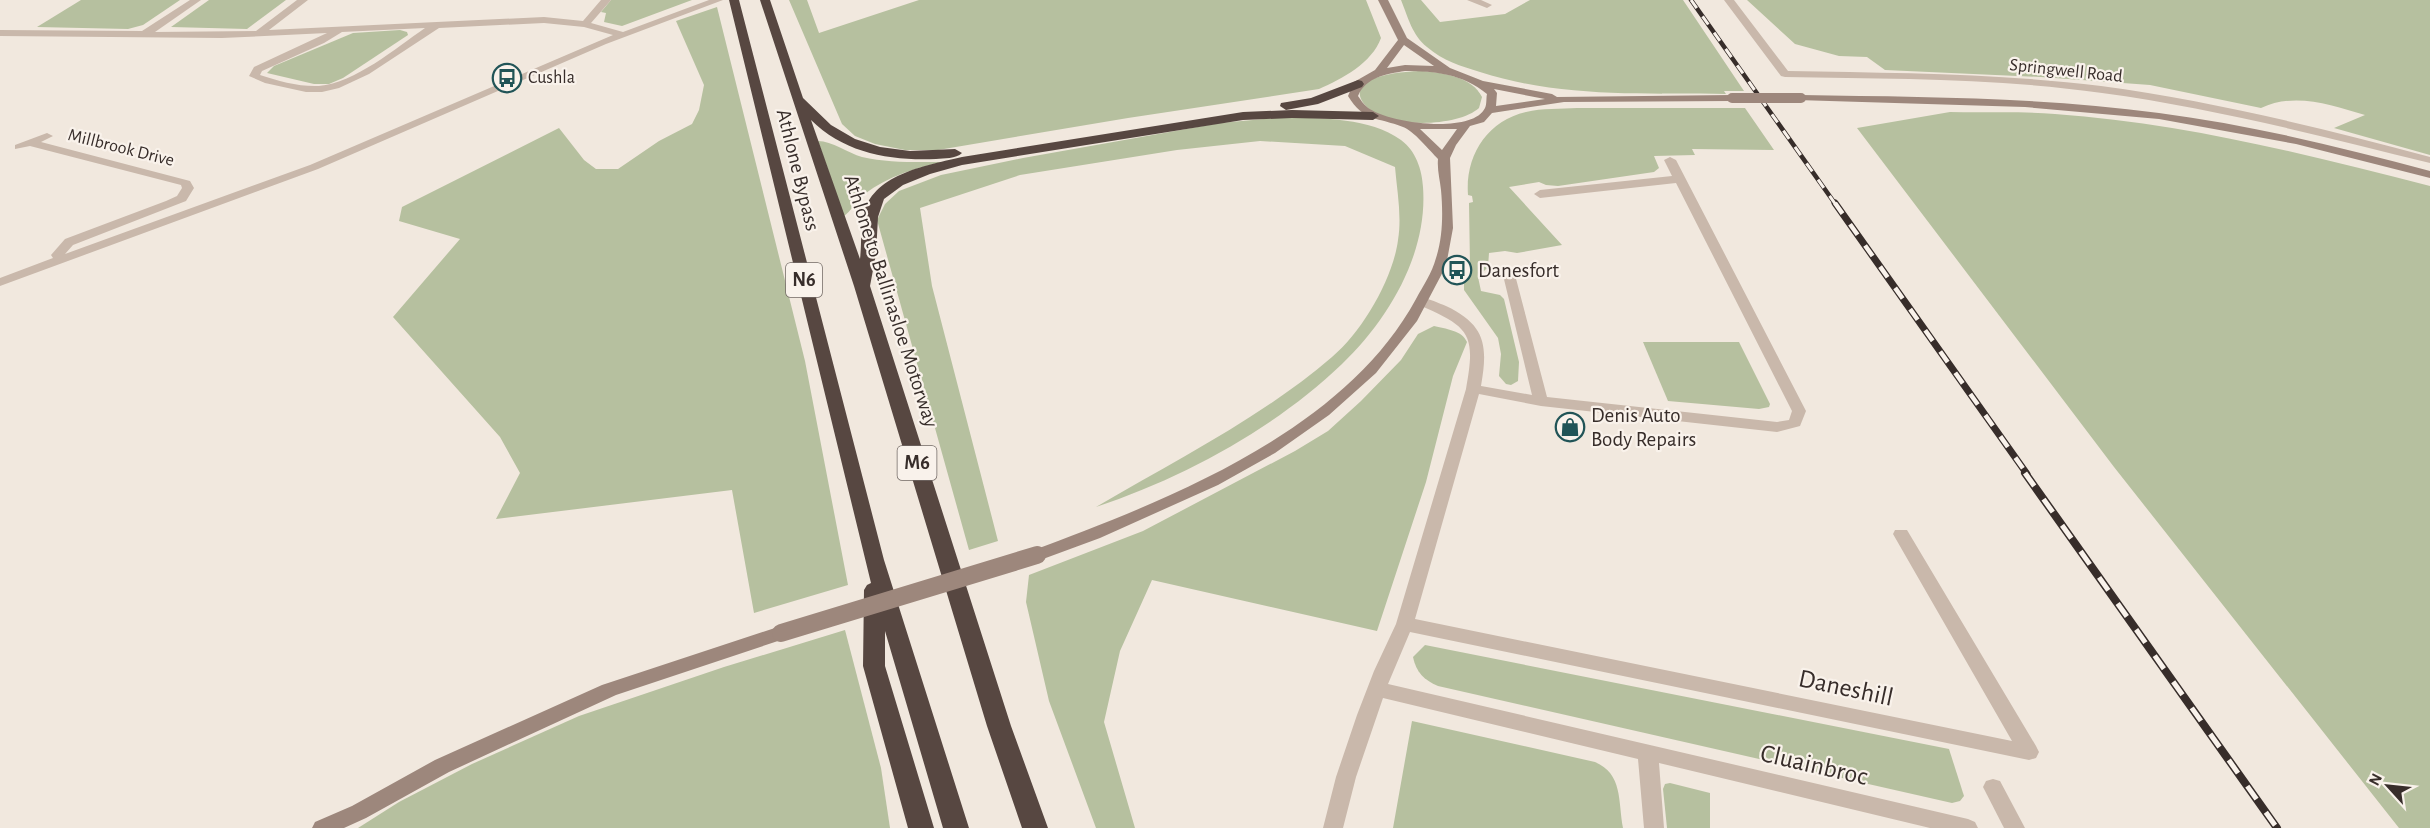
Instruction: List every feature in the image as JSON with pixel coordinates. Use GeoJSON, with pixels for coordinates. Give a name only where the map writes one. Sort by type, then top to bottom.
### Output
{"type":"FeatureCollection","features":[{"type":"Feature","properties":{"kind":"highway","name":"Athlone Bypass"},"geometry":{"type":"LineString","coordinates":[[734,0],[874,560]]}},
{"type":"Feature","properties":{"kind":"highway","name":"Athlone Bypass"},"geometry":{"type":"LineString","coordinates":[[765,0],[798,99]]}},
{"type":"Feature","properties":{"kind":"highway"},"geometry":{"type":"LineString","coordinates":[[798,99],[836,134],[851,141],[900,155],[927,156],[994,149],[1281,107],[1314,101],[1358,84]]}},
{"type":"Feature","properties":{"kind":"highway","name":"Athlone to Ballinasloe Motorway"},"geometry":{"type":"LineString","coordinates":[[798,99],[862,286],[999,726],[1035,828]]}},
{"type":"Feature","properties":{"kind":"highway"},"geometry":{"type":"LineString","coordinates":[[862,286],[869,251],[873,206],[880,194],[922,171],[962,161],[1243,116],[1292,114],[1373,116]]}},
{"type":"Feature","properties":{"kind":"highway"},"geometry":{"type":"LineString","coordinates":[[874,560],[874,666],[921,828]]}},
{"type":"Feature","properties":{"kind":"highway"},"geometry":{"type":"LineString","coordinates":[[874,560],[956,828]]}},
{"type":"Feature","properties":{"kind":"main road"},"geometry":{"type":"LineString","coordinates":[[1383,0],[1403,40],[1447,71],[1483,84],[1564,99]]}},
{"type":"Feature","properties":{"kind":"main road"},"geometry":{"type":"LineString","coordinates":[[1379,72],[1403,40]]}},
{"type":"Feature","properties":{"kind":"main road"},"geometry":{"type":"LineString","coordinates":[[1447,71],[1405,68],[1379,72],[1358,84],[1353,96],[1359,106],[1373,116],[1410,126],[1443,128],[1466,124],[1485,116],[1491,110],[1494,104],[1492,93],[1483,84]]}},
{"type":"Feature","properties":{"kind":"main road"},"geometry":{"type":"LineString","coordinates":[[1491,110],[1564,99],[1966,100],[2158,116],[2318,146],[2430,175]]}},
{"type":"Feature","properties":{"kind":"main road"},"geometry":{"type":"LineString","coordinates":[[322,828],[359,812],[442,766],[609,690],[781,633],[1037,555],[1161,507],[1225,474],[1281,441],[1359,381],[1396,341],[1424,302],[1441,263],[1447,228],[1444,158],[1466,124]]}},
{"type":"Feature","properties":{"kind":"main road"},"geometry":{"type":"LineString","coordinates":[[1410,126],[1444,158]]}},
{"type":"Feature","properties":{"kind":"main road"},"geometry":{"type":"LineString","coordinates":[[337,828],[359,812]]}},
{"type":"Feature","properties":{"kind":"street"},"geometry":{"type":"LineString","coordinates":[[143,35],[196,0]]}},
{"type":"Feature","properties":{"kind":"street"},"geometry":{"type":"LineString","coordinates":[[259,33],[303,0]]}},
{"type":"Feature","properties":{"kind":"street"},"geometry":{"type":"LineString","coordinates":[[585,24],[606,0]]}},
{"type":"Feature","properties":{"kind":"street"},"geometry":{"type":"LineString","coordinates":[[0,282],[336,158],[621,34],[718,0]]}},
{"type":"Feature","properties":{"kind":"street"},"geometry":{"type":"LineString","coordinates":[[1472,0],[1487,5]]}},
{"type":"Feature","properties":{"kind":"street","name":"Springwell Road"},"geometry":{"type":"LineString","coordinates":[[1729,0],[1785,74],[1993,80],[2113,92],[2188,103],[2430,160]]}},
{"type":"Feature","properties":{"kind":"street"},"geometry":{"type":"LineString","coordinates":[[0,33],[143,35],[259,33],[438,23],[544,20],[585,24],[621,34]]}},
{"type":"Feature","properties":{"kind":"street"},"geometry":{"type":"LineString","coordinates":[[341,28],[321,41],[258,69],[254,76],[313,89],[339,85],[361,74],[438,23]]}},
{"type":"Feature","properties":{"kind":"street","name":"Millbrook Drive"},"geometry":{"type":"LineString","coordinates":[[47,136],[25,145],[186,183],[188,188],[182,198],[170,204],[69,242],[57,255],[60,260]]}},
{"type":"Feature","properties":{"kind":"street"},"geometry":{"type":"LineString","coordinates":[[1473,389],[1541,401],[1777,427],[1796,423],[1799,411],[1670,160]]}},
{"type":"Feature","properties":{"kind":"street"},"geometry":{"type":"LineString","coordinates":[[1540,194],[1652,180],[1678,179]]}},
{"type":"Feature","properties":{"kind":"street"},"geometry":{"type":"LineString","coordinates":[[1508,272],[1541,401]]}},
{"type":"Feature","properties":{"kind":"street"},"geometry":{"type":"LineString","coordinates":[[1333,828],[1346,777],[1377,689],[1405,624],[1473,389],[1479,350],[1475,335],[1464,324],[1444,311],[1424,302]]}},
{"type":"Feature","properties":{"kind":"street","name":"Daneshill"},"geometry":{"type":"LineString","coordinates":[[1405,624],[2029,752],[1900,534]]}},
{"type":"Feature","properties":{"kind":"street","name":"Cluainbroc"},"geometry":{"type":"LineString","coordinates":[[1377,689],[1968,828]]}},
{"type":"Feature","properties":{"kind":"street"},"geometry":{"type":"LineString","coordinates":[[1648,754],[1650,810],[1654,828]]}},
{"type":"Feature","properties":{"kind":"street"},"geometry":{"type":"LineString","coordinates":[[1992,787],[2015,828]]}},
{"type":"Feature","properties":{"kind":"green space"},"geometry":{"type":"Polygon","coordinates":[[[81,0],[180,0],[143,25],[128,29],[37,27],[81,0]]]}},
{"type":"Feature","properties":{"kind":"green space"},"geometry":{"type":"Polygon","coordinates":[[[209,0],[286,0],[247,29],[171,27],[209,0]]]}},
{"type":"Feature","properties":{"kind":"green space"},"geometry":{"type":"Polygon","coordinates":[[[611,0],[692,0],[622,26],[604,22],[606,13],[601,12],[611,0]]]}},
{"type":"Feature","properties":{"kind":"green space"},"geometry":{"type":"Polygon","coordinates":[[[789,0],[807,0],[819,33],[919,0],[1366,0],[1381,38],[1371,55],[1355,69],[1319,89],[938,150],[905,150],[875,144],[855,136],[842,124],[789,0]]]}},
{"type":"Feature","properties":{"kind":"green space"},"geometry":{"type":"Polygon","coordinates":[[[1401,0],[1421,0],[1440,22],[1505,14],[1530,0],[1683,0],[1744,91],[1724,91],[1726,94],[1602,92],[1571,90],[1510,80],[1459,65],[1433,52],[1414,31],[1401,0]]]}},
{"type":"Feature","properties":{"kind":"green space"},"geometry":{"type":"Polygon","coordinates":[[[1747,0],[2430,0],[2430,155],[2334,128],[2365,115],[2313,102],[2287,101],[2261,108],[2150,85],[2041,77],[1885,70],[1867,57],[1839,56],[1795,44],[1747,0]]]}},
{"type":"Feature","properties":{"kind":"green space"},"geometry":{"type":"Polygon","coordinates":[[[717,7],[805,361],[848,585],[754,613],[732,490],[496,519],[520,473],[500,437],[393,317],[460,239],[399,221],[402,207],[559,128],[584,160],[596,169],[618,169],[659,141],[692,124],[699,110],[704,85],[676,21],[717,7]]]}},
{"type":"Feature","properties":{"kind":"green space"},"geometry":{"type":"Polygon","coordinates":[[[400,30],[407,32],[408,35],[343,78],[329,84],[314,84],[267,73],[274,66],[353,33],[400,30]]]}},
{"type":"Feature","properties":{"kind":"green space"},"geometry":{"type":"Polygon","coordinates":[[[1423,71],[1457,77],[1472,85],[1482,97],[1479,108],[1468,115],[1454,119],[1419,123],[1384,117],[1371,110],[1362,101],[1360,92],[1363,85],[1371,80],[1394,73],[1423,71]]]}},
{"type":"Feature","properties":{"kind":"green space"},"geometry":{"type":"Polygon","coordinates":[[[1577,108],[1745,108],[1774,150],[1692,149],[1695,155],[1654,156],[1659,168],[1654,172],[1558,186],[1539,182],[1509,187],[1562,245],[1517,253],[1505,251],[1489,253],[1488,267],[1478,277],[1481,291],[1500,295],[1504,299],[1519,362],[1518,381],[1511,385],[1506,384],[1499,376],[1501,354],[1498,338],[1464,290],[1464,281],[1470,265],[1469,203],[1473,202],[1472,196],[1468,195],[1470,167],[1481,142],[1500,123],[1526,112],[1577,108]]]}},
{"type":"Feature","properties":{"kind":"green space"},"geometry":{"type":"Polygon","coordinates":[[[1950,112],[2042,113],[2102,118],[2197,132],[2244,141],[2430,186],[2430,828],[2399,828],[2114,467],[1857,128],[1950,112]]]}},
{"type":"Feature","properties":{"kind":"green space"},"geometry":{"type":"Polygon","coordinates":[[[1286,117],[1361,123],[1388,132],[1411,150],[1421,174],[1423,212],[1412,260],[1402,283],[1390,306],[1359,346],[1316,388],[1287,410],[1227,449],[1195,466],[1096,507],[1187,455],[1276,400],[1332,357],[1354,334],[1383,288],[1395,255],[1400,222],[1395,167],[1345,146],[1260,141],[1177,150],[1020,175],[920,208],[932,286],[998,541],[969,550],[877,220],[885,204],[899,191],[941,175],[1220,123],[1286,117]]]}},
{"type":"Feature","properties":{"kind":"green space"},"geometry":{"type":"Polygon","coordinates":[[[818,141],[872,159],[942,162],[909,171],[878,185],[860,198],[844,216],[818,141]]]}},
{"type":"Feature","properties":{"kind":"green space"},"geometry":{"type":"Polygon","coordinates":[[[1434,326],[1457,332],[1467,342],[1453,376],[1426,482],[1377,631],[1152,580],[1120,651],[1104,722],[1135,828],[1096,828],[1049,701],[1026,602],[1029,575],[1143,531],[1295,451],[1328,431],[1401,360],[1418,334],[1434,326]]]}},
{"type":"Feature","properties":{"kind":"green space"},"geometry":{"type":"Polygon","coordinates":[[[1643,342],[1739,342],[1770,404],[1769,407],[1759,409],[1668,401],[1643,342]]]}},
{"type":"Feature","properties":{"kind":"green space"},"geometry":{"type":"Polygon","coordinates":[[[845,630],[881,768],[890,828],[358,828],[399,802],[472,764],[579,716],[724,667],[845,630]]]}},
{"type":"Feature","properties":{"kind":"green space"},"geometry":{"type":"Polygon","coordinates":[[[1425,645],[1949,749],[1964,796],[1960,801],[1952,803],[1438,686],[1421,675],[1414,662],[1413,657],[1425,645]]]}},
{"type":"Feature","properties":{"kind":"green space"},"geometry":{"type":"Polygon","coordinates":[[[1412,721],[1595,762],[1604,767],[1615,781],[1623,828],[1393,828],[1412,721]]]}},
{"type":"Feature","properties":{"kind":"green space"},"geometry":{"type":"Polygon","coordinates":[[[1670,783],[1710,793],[1710,828],[1667,828],[1663,789],[1665,784],[1670,783]]]}},
{"type":"Feature","properties":{"kind":"railway"},"geometry":{"type":"LineString","coordinates":[[1691,0],[1836,205]]}},
{"type":"Feature","properties":{"kind":"railway"},"geometry":{"type":"LineString","coordinates":[[1835,203],[2027,474]]}},
{"type":"Feature","properties":{"kind":"railway"},"geometry":{"type":"LineString","coordinates":[[2025,473],[2277,828]]}},
{"type":"Feature","properties":{"kind":"place","name":"Cushla"},"geometry":{"type":"Point","coordinates":[507,78]}},
{"type":"Feature","properties":{"kind":"place","name":"Danesfort"},"geometry":{"type":"Point","coordinates":[1457,270]}},
{"type":"Feature","properties":{"kind":"place","name":"Denis Auto Body Repairs"},"geometry":{"type":"Point","coordinates":[1570,427]}}]}
